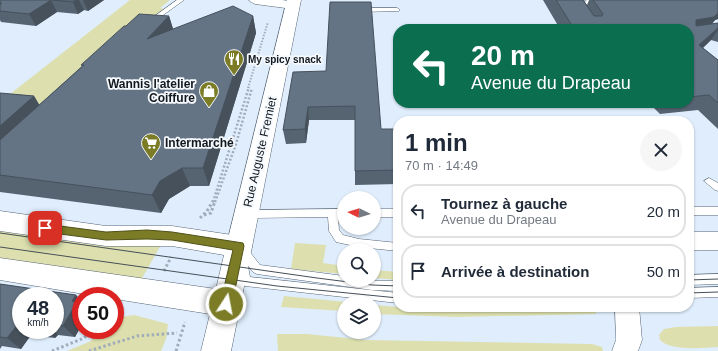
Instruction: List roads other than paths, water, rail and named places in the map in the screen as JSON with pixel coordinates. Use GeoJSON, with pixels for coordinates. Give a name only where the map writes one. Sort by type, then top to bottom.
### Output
{"type":"FeatureCollection","features":[{"type":"Feature","properties":{"kind":"main road","name":"Rue Auguste Fremiet"},"geometry":{"type":"LineString","coordinates":[[216,351],[246,214],[289,3]]}},
{"type":"Feature","properties":{"kind":"main road"},"geometry":{"type":"LineString","coordinates":[[0,221],[106,236],[147,235],[181,237],[239,246]]}},
{"type":"Feature","properties":{"kind":"main road"},"geometry":{"type":"LineString","coordinates":[[0,269],[226,304]]}},
{"type":"Feature","properties":{"kind":"street"},"geometry":{"type":"LineString","coordinates":[[255,0],[289,3]]}},
{"type":"Feature","properties":{"kind":"street"},"geometry":{"type":"LineString","coordinates":[[694,241],[718,241]]}},
{"type":"Feature","properties":{"kind":"street"},"geometry":{"type":"LineString","coordinates":[[625,351],[629,340],[627,312]]}},
{"type":"Feature","properties":{"kind":"lane"},"geometry":{"type":"LineString","coordinates":[[142,28],[182,0]]}},
{"type":"Feature","properties":{"kind":"lane"},"geometry":{"type":"LineString","coordinates":[[590,0],[580,10],[590,24]]}},
{"type":"Feature","properties":{"kind":"lane"},"geometry":{"type":"LineString","coordinates":[[358,10],[397,10]]}},
{"type":"Feature","properties":{"kind":"lane"},"geometry":{"type":"LineString","coordinates":[[709,181],[718,188]]}},
{"type":"Feature","properties":{"kind":"lane"},"geometry":{"type":"LineString","coordinates":[[0,211],[53,218],[75,232]]}},
{"type":"Feature","properties":{"kind":"lane"},"geometry":{"type":"LineString","coordinates":[[694,211],[718,211]]}},
{"type":"Feature","properties":{"kind":"lane"},"geometry":{"type":"LineString","coordinates":[[333,213],[334,231],[340,239],[359,243],[393,246]]}},
{"type":"Feature","properties":{"kind":"lane"},"geometry":{"type":"LineString","coordinates":[[246,214],[337,213]]}},
{"type":"Feature","properties":{"kind":"lane"},"geometry":{"type":"LineString","coordinates":[[381,213],[393,213]]}},
{"type":"Feature","properties":{"kind":"lane"},"geometry":{"type":"LineString","coordinates":[[239,246],[257,269],[372,285],[393,286]]}},
{"type":"Feature","properties":{"kind":"lane"},"geometry":{"type":"LineString","coordinates":[[239,246],[245,281],[393,298]]}},
{"type":"Feature","properties":{"kind":"lane"},"geometry":{"type":"LineString","coordinates":[[694,280],[718,279]]}},
{"type":"Feature","properties":{"kind":"lane"},"geometry":{"type":"LineString","coordinates":[[694,293],[718,292]]}},
{"type":"Feature","properties":{"kind":"tram line"},"geometry":{"type":"LineString","coordinates":[[0,233],[317,278],[372,285],[393,286]]}},
{"type":"Feature","properties":{"kind":"tram line"},"geometry":{"type":"LineString","coordinates":[[0,247],[277,286],[393,298]]}},
{"type":"Feature","properties":{"kind":"tram line"},"geometry":{"type":"LineString","coordinates":[[694,280],[718,279]]}},
{"type":"Feature","properties":{"kind":"tram line"},"geometry":{"type":"LineString","coordinates":[[694,293],[718,292]]}},
{"type":"Feature","properties":{"kind":"place","name":"My spicy snack"},"geometry":{"type":"Point","coordinates":[234,76]}},
{"type":"Feature","properties":{"kind":"place","name":"Wannis l'atelier Coiffure"},"geometry":{"type":"Point","coordinates":[209,108]}},
{"type":"Feature","properties":{"kind":"place","name":"Intermarché"},"geometry":{"type":"Point","coordinates":[151,160]}}]}
